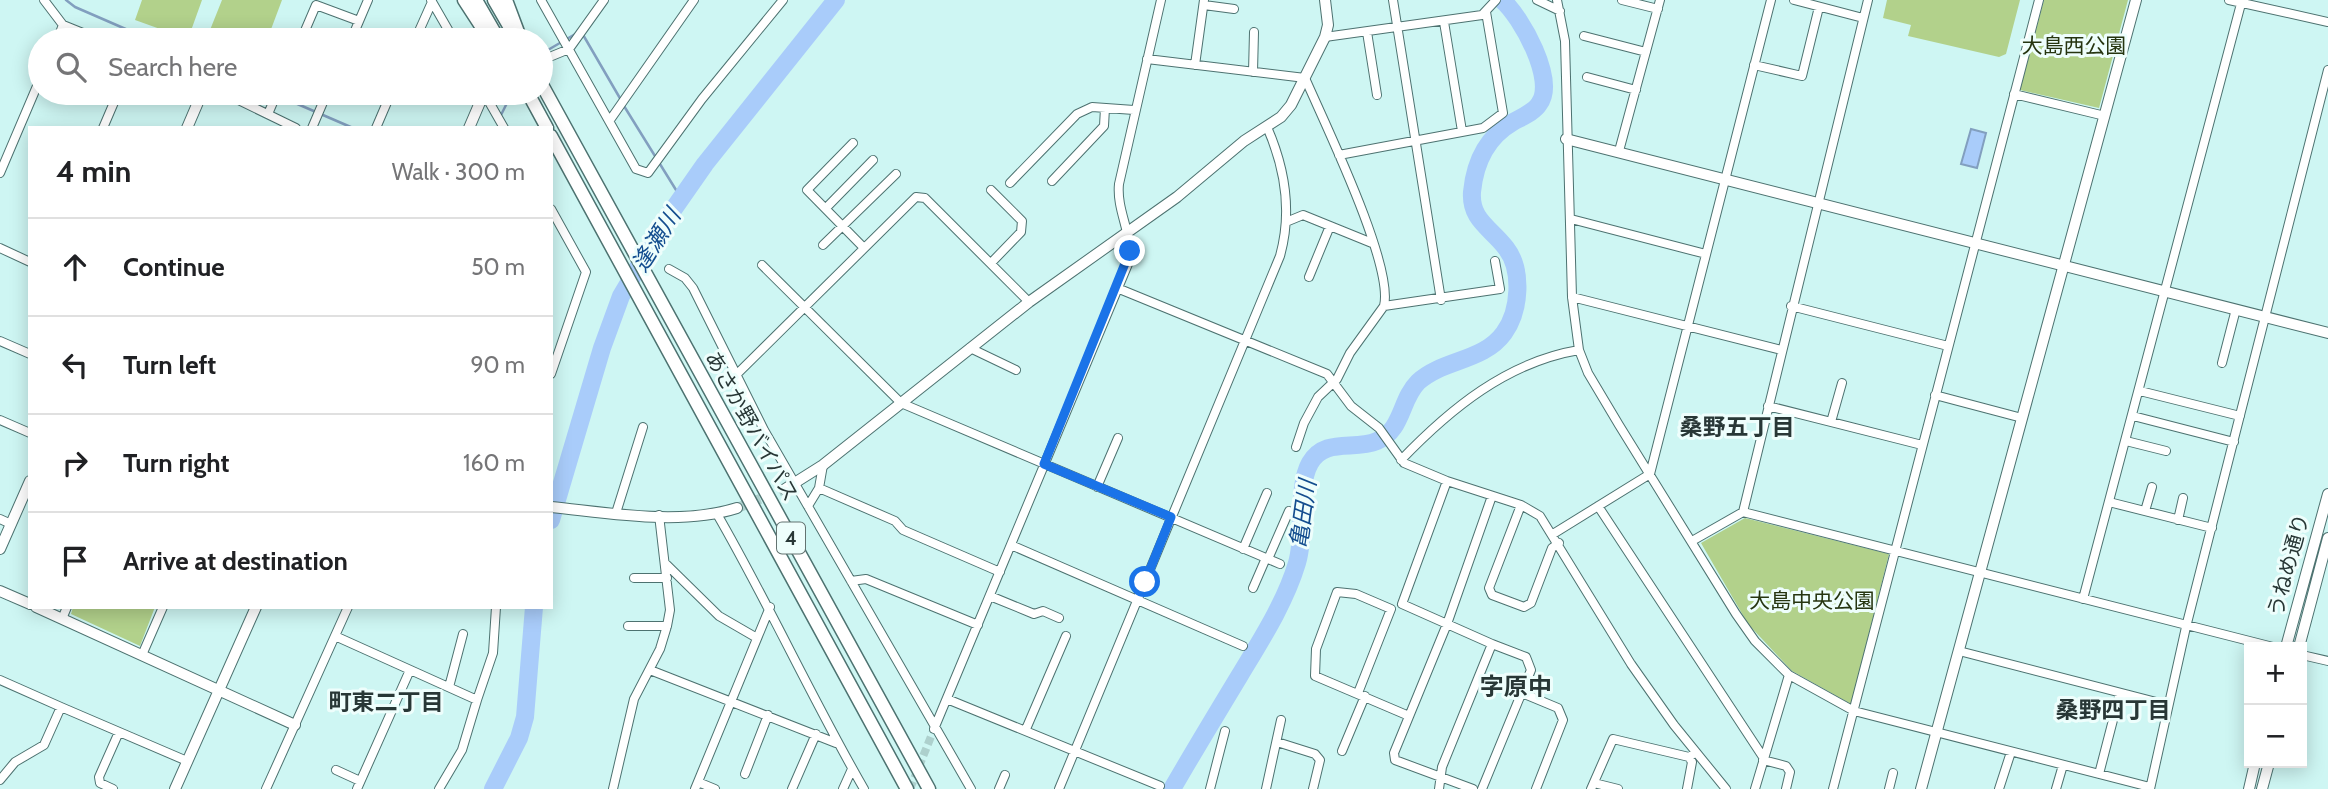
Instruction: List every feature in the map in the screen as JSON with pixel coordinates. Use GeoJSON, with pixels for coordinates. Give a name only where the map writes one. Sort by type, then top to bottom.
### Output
{"type":"FeatureCollection","features":[{"type":"Feature","properties":{"kind":"highway"},"geometry":{"type":"LineString","coordinates":[[464,0],[482,28]]}},
{"type":"Feature","properties":{"kind":"highway"},"geometry":{"type":"LineString","coordinates":[[477,0],[492,28]]}},
{"type":"Feature","properties":{"kind":"highway"},"geometry":{"type":"LineString","coordinates":[[494,0],[512,28]]}},
{"type":"Feature","properties":{"kind":"highway"},"geometry":{"type":"LineString","coordinates":[[506,0],[515,28]]}},
{"type":"Feature","properties":{"kind":"highway"},"geometry":{"type":"LineString","coordinates":[[535,105],[546,126]]}},
{"type":"Feature","properties":{"kind":"highway","name":"あさか野バイパス"},"geometry":{"type":"LineString","coordinates":[[553,105],[929,787]]}},
{"type":"Feature","properties":{"kind":"highway","name":"あさか野バイパス"},"geometry":{"type":"LineString","coordinates":[[553,140],[904,789]]}},
{"type":"Feature","properties":{"kind":"street"},"geometry":{"type":"LineString","coordinates":[[44,0],[63,25],[70,28]]}},
{"type":"Feature","properties":{"kind":"street"},"geometry":{"type":"LineString","coordinates":[[356,28],[368,0]]}},
{"type":"Feature","properties":{"kind":"street"},"geometry":{"type":"LineString","coordinates":[[541,0],[636,169],[648,173],[702,99],[783,0]]}},
{"type":"Feature","properties":{"kind":"street"},"geometry":{"type":"LineString","coordinates":[[553,57],[569,49],[604,0]]}},
{"type":"Feature","properties":{"kind":"street"},"geometry":{"type":"LineString","coordinates":[[610,120],[694,0]]}},
{"type":"Feature","properties":{"kind":"street"},"geometry":{"type":"LineString","coordinates":[[934,729],[1129,257],[1118,190],[1161,0]]}},
{"type":"Feature","properties":{"kind":"street"},"geometry":{"type":"LineString","coordinates":[[790,486],[824,466],[1029,302],[1177,197],[1244,141],[1267,127],[1291,105],[1325,37],[1328,25],[1325,0]]}},
{"type":"Feature","properties":{"kind":"street"},"geometry":{"type":"LineString","coordinates":[[1393,0],[1441,300]]}},
{"type":"Feature","properties":{"kind":"street"},"geometry":{"type":"LineString","coordinates":[[1537,0],[1560,11]]}},
{"type":"Feature","properties":{"kind":"street"},"geometry":{"type":"LineString","coordinates":[[1557,0],[1565,41],[1572,297],[1579,350],[1588,373],[1735,614],[1755,641],[1789,675],[1854,711],[2150,788],[2186,627],[2328,70]]}},
{"type":"Feature","properties":{"kind":"street"},"geometry":{"type":"LineString","coordinates":[[1619,151],[1659,4],[1622,0]]}},
{"type":"Feature","properties":{"kind":"street"},"geometry":{"type":"LineString","coordinates":[[1553,534],[1650,474],[1771,0]]}},
{"type":"Feature","properties":{"kind":"street"},"geometry":{"type":"LineString","coordinates":[[1794,0],[1863,18]]}},
{"type":"Feature","properties":{"kind":"street"},"geometry":{"type":"LineString","coordinates":[[1744,512],[1791,306],[1868,0]]}},
{"type":"Feature","properties":{"kind":"street"},"geometry":{"type":"LineString","coordinates":[[1835,789],[1894,550],[2039,0]]}},
{"type":"Feature","properties":{"kind":"street"},"geometry":{"type":"LineString","coordinates":[[1921,789],[2136,0]]}},
{"type":"Feature","properties":{"kind":"street"},"geometry":{"type":"LineString","coordinates":[[2230,0],[2328,22]]}},
{"type":"Feature","properties":{"kind":"street"},"geometry":{"type":"LineString","coordinates":[[420,28],[431,1]]}},
{"type":"Feature","properties":{"kind":"street"},"geometry":{"type":"LineString","coordinates":[[431,1],[447,28]]}},
{"type":"Feature","properties":{"kind":"street"},"geometry":{"type":"LineString","coordinates":[[2083,599],[2242,1]]}},
{"type":"Feature","properties":{"kind":"street"},"geometry":{"type":"LineString","coordinates":[[1195,65],[1204,3],[1234,9]]}},
{"type":"Feature","properties":{"kind":"street"},"geometry":{"type":"LineString","coordinates":[[306,28],[316,5],[359,21]]}},
{"type":"Feature","properties":{"kind":"street"},"geometry":{"type":"LineString","coordinates":[[1325,37],[1398,29],[1482,15],[1491,6]]}},
{"type":"Feature","properties":{"kind":"street"},"geometry":{"type":"LineString","coordinates":[[1339,155],[1416,138],[1483,128],[1503,113],[1491,6]]}},
{"type":"Feature","properties":{"kind":"street"},"geometry":{"type":"LineString","coordinates":[[1754,65],[1802,76],[1819,6]]}},
{"type":"Feature","properties":{"kind":"street"},"geometry":{"type":"LineString","coordinates":[[1444,22],[1462,131]]}},
{"type":"Feature","properties":{"kind":"street"},"geometry":{"type":"LineString","coordinates":[[1253,72],[1254,32]]}},
{"type":"Feature","properties":{"kind":"street"},"geometry":{"type":"LineString","coordinates":[[1367,32],[1377,94]]}},
{"type":"Feature","properties":{"kind":"street"},"geometry":{"type":"LineString","coordinates":[[1584,36],[1646,52]]}},
{"type":"Feature","properties":{"kind":"street"},"geometry":{"type":"LineString","coordinates":[[1147,59],[1305,78]]}},
{"type":"Feature","properties":{"kind":"street"},"geometry":{"type":"LineString","coordinates":[[1587,77],[1636,90]]}},
{"type":"Feature","properties":{"kind":"street"},"geometry":{"type":"LineString","coordinates":[[1296,447],[1318,397],[1334,381],[1384,306],[1384,285],[1372,243],[1339,155],[1305,78]]}},
{"type":"Feature","properties":{"kind":"street"},"geometry":{"type":"LineString","coordinates":[[2014,94],[2105,116]]}},
{"type":"Feature","properties":{"kind":"street"},"geometry":{"type":"LineString","coordinates":[[0,173],[29,105]]}},
{"type":"Feature","properties":{"kind":"street"},"geometry":{"type":"LineString","coordinates":[[104,126],[113,105]]}},
{"type":"Feature","properties":{"kind":"street"},"geometry":{"type":"LineString","coordinates":[[188,126],[197,105]]}},
{"type":"Feature","properties":{"kind":"street"},"geometry":{"type":"LineString","coordinates":[[249,105],[292,126]]}},
{"type":"Feature","properties":{"kind":"street"},"geometry":{"type":"LineString","coordinates":[[268,114],[272,105]]}},
{"type":"Feature","properties":{"kind":"street"},"geometry":{"type":"LineString","coordinates":[[313,126],[322,105]]}},
{"type":"Feature","properties":{"kind":"street"},"geometry":{"type":"LineString","coordinates":[[377,126],[386,105]]}},
{"type":"Feature","properties":{"kind":"street"},"geometry":{"type":"LineString","coordinates":[[470,126],[479,105]]}},
{"type":"Feature","properties":{"kind":"street"},"geometry":{"type":"LineString","coordinates":[[491,105],[504,126]]}},
{"type":"Feature","properties":{"kind":"street"},"geometry":{"type":"LineString","coordinates":[[1010,183],[1077,114],[1092,107],[1135,110]]}},
{"type":"Feature","properties":{"kind":"street"},"geometry":{"type":"LineString","coordinates":[[1052,181],[1104,126],[1105,108]]}},
{"type":"Feature","properties":{"kind":"street"},"geometry":{"type":"LineString","coordinates":[[1059,789],[1280,256],[1286,222],[1279,153],[1267,127]]}},
{"type":"Feature","properties":{"kind":"street"},"geometry":{"type":"LineString","coordinates":[[1566,139],[2328,333]]}},
{"type":"Feature","properties":{"kind":"street"},"geometry":{"type":"LineString","coordinates":[[853,143],[807,190],[864,248]]}},
{"type":"Feature","properties":{"kind":"street"},"geometry":{"type":"LineString","coordinates":[[0,150],[9,153]]}},
{"type":"Feature","properties":{"kind":"street"},"geometry":{"type":"LineString","coordinates":[[825,208],[873,160]]}},
{"type":"Feature","properties":{"kind":"street"},"geometry":{"type":"LineString","coordinates":[[823,245],[896,174]]}},
{"type":"Feature","properties":{"kind":"street"},"geometry":{"type":"LineString","coordinates":[[991,190],[1021,221],[1021,232],[991,263]]}},
{"type":"Feature","properties":{"kind":"street"},"geometry":{"type":"LineString","coordinates":[[735,376],[916,197],[925,198],[1029,302]]}},
{"type":"Feature","properties":{"kind":"street"},"geometry":{"type":"LineString","coordinates":[[553,213],[586,272],[553,368]]}},
{"type":"Feature","properties":{"kind":"street"},"geometry":{"type":"LineString","coordinates":[[1286,222],[1303,215],[1372,243]]}},
{"type":"Feature","properties":{"kind":"street"},"geometry":{"type":"LineString","coordinates":[[1571,219],[1706,254]]}},
{"type":"Feature","properties":{"kind":"street"},"geometry":{"type":"LineString","coordinates":[[1309,277],[1330,226]]}},
{"type":"Feature","properties":{"kind":"street"},"geometry":{"type":"LineString","coordinates":[[0,248],[28,261]]}},
{"type":"Feature","properties":{"kind":"street"},"geometry":{"type":"LineString","coordinates":[[1384,306],[1441,300],[1500,289],[1495,261]]}},
{"type":"Feature","properties":{"kind":"street"},"geometry":{"type":"LineString","coordinates":[[762,265],[901,403],[1280,564]]}},
{"type":"Feature","properties":{"kind":"street"},"geometry":{"type":"LineString","coordinates":[[669,269],[685,278],[693,288],[790,486],[808,506],[934,729],[971,789]]}},
{"type":"Feature","properties":{"kind":"street"},"geometry":{"type":"LineString","coordinates":[[1117,288],[1327,374],[1351,406],[1379,428],[1401,460],[1447,481],[1521,505],[1540,516],[1631,664],[1693,754],[1726,789]]}},
{"type":"Feature","properties":{"kind":"street"},"geometry":{"type":"LineString","coordinates":[[1572,297],[1781,349]]}},
{"type":"Feature","properties":{"kind":"street"},"geometry":{"type":"LineString","coordinates":[[1791,306],[1948,346]]}},
{"type":"Feature","properties":{"kind":"street"},"geometry":{"type":"LineString","coordinates":[[2222,363],[2236,309]]}},
{"type":"Feature","properties":{"kind":"street"},"geometry":{"type":"LineString","coordinates":[[0,341],[28,353]]}},
{"type":"Feature","properties":{"kind":"street"},"geometry":{"type":"LineString","coordinates":[[970,348],[1016,370]]}},
{"type":"Feature","properties":{"kind":"street"},"geometry":{"type":"LineString","coordinates":[[1401,460],[1460,404],[1497,379],[1579,350]]}},
{"type":"Feature","properties":{"kind":"street"},"geometry":{"type":"LineString","coordinates":[[1831,422],[1842,383]]}},
{"type":"Feature","properties":{"kind":"street"},"geometry":{"type":"LineString","coordinates":[[2140,391],[2240,416]]}},
{"type":"Feature","properties":{"kind":"street"},"geometry":{"type":"LineString","coordinates":[[1935,395],[2022,418]]}},
{"type":"Feature","properties":{"kind":"street"},"geometry":{"type":"LineString","coordinates":[[1768,406],[1922,445]]}},
{"type":"Feature","properties":{"kind":"street"},"geometry":{"type":"LineString","coordinates":[[2133,415],[2234,442]]}},
{"type":"Feature","properties":{"kind":"street"},"geometry":{"type":"LineString","coordinates":[[0,420],[28,432]]}},
{"type":"Feature","properties":{"kind":"street"},"geometry":{"type":"LineString","coordinates":[[616,513],[643,427]]}},
{"type":"Feature","properties":{"kind":"street"},"geometry":{"type":"LineString","coordinates":[[1097,486],[1118,438]]}},
{"type":"Feature","properties":{"kind":"street"},"geometry":{"type":"LineString","coordinates":[[2126,441],[2166,451]]}},
{"type":"Feature","properties":{"kind":"street"},"geometry":{"type":"LineString","coordinates":[[808,506],[819,488],[824,466]]}},
{"type":"Feature","properties":{"kind":"street"},"geometry":{"type":"LineString","coordinates":[[1402,604],[1447,481]]}},
{"type":"Feature","properties":{"kind":"street"},"geometry":{"type":"LineString","coordinates":[[0,549],[28,486]]}},
{"type":"Feature","properties":{"kind":"street"},"geometry":{"type":"LineString","coordinates":[[2146,511],[2152,487]]}},
{"type":"Feature","properties":{"kind":"street"},"geometry":{"type":"LineString","coordinates":[[819,488],[895,521],[903,530],[1000,572]]}},
{"type":"Feature","properties":{"kind":"street"},"geometry":{"type":"LineString","coordinates":[[1243,549],[1267,493]]}},
{"type":"Feature","properties":{"kind":"street","name":"うねめ通り"},"geometry":{"type":"LineString","coordinates":[[2287,642],[2328,494]]}},
{"type":"Feature","properties":{"kind":"street"},"geometry":{"type":"LineString","coordinates":[[1473,789],[1395,760],[1394,753],[1447,624],[1492,496]]}},
{"type":"Feature","properties":{"kind":"street"},"geometry":{"type":"LineString","coordinates":[[2178,520],[2183,498]]}},
{"type":"Feature","properties":{"kind":"street"},"geometry":{"type":"LineString","coordinates":[[2109,502],[2212,528]]}},
{"type":"Feature","properties":{"kind":"street"},"geometry":{"type":"LineString","coordinates":[[1521,505],[1489,588],[1492,595],[1524,607],[1531,603],[1552,548],[1559,543]]}},
{"type":"Feature","properties":{"kind":"street"},"geometry":{"type":"LineString","coordinates":[[1598,506],[1763,759],[1786,766],[1790,772],[1786,789]]}},
{"type":"Feature","properties":{"kind":"street"},"geometry":{"type":"LineString","coordinates":[[553,507],[659,515],[718,514],[737,508]]}},
{"type":"Feature","properties":{"kind":"street"},"geometry":{"type":"LineString","coordinates":[[1253,588],[1289,511]]}},
{"type":"Feature","properties":{"kind":"street"},"geometry":{"type":"LineString","coordinates":[[1692,541],[1744,512],[2251,642]]}},
{"type":"Feature","properties":{"kind":"street"},"geometry":{"type":"LineString","coordinates":[[718,514],[770,607],[837,743],[864,789]]}},
{"type":"Feature","properties":{"kind":"street"},"geometry":{"type":"LineString","coordinates":[[613,789],[634,699],[650,670],[667,626],[670,610],[659,515]]}},
{"type":"Feature","properties":{"kind":"street"},"geometry":{"type":"LineString","coordinates":[[0,519],[11,524]]}},
{"type":"Feature","properties":{"kind":"street","name":"うねめ通り"},"geometry":{"type":"LineString","coordinates":[[2300,642],[2328,538]]}},
{"type":"Feature","properties":{"kind":"street"},"geometry":{"type":"LineString","coordinates":[[1011,545],[1243,646]]}},
{"type":"Feature","properties":{"kind":"street"},"geometry":{"type":"LineString","coordinates":[[665,563],[719,616],[757,638]]}},
{"type":"Feature","properties":{"kind":"street"},"geometry":{"type":"LineString","coordinates":[[634,578],[667,578]]}},
{"type":"Feature","properties":{"kind":"street"},"geometry":{"type":"LineString","coordinates":[[851,581],[866,579],[978,625]]}},
{"type":"Feature","properties":{"kind":"street"},"geometry":{"type":"LineString","coordinates":[[0,591],[28,603]]}},
{"type":"Feature","properties":{"kind":"street"},"geometry":{"type":"LineString","coordinates":[[1409,716],[1315,676],[1316,649],[1337,592],[1356,594],[1391,608],[1402,604],[1526,657],[1531,670],[1482,789]]}},
{"type":"Feature","properties":{"kind":"street"},"geometry":{"type":"LineString","coordinates":[[990,596],[1034,614],[1043,611],[1059,618]]}},
{"type":"Feature","properties":{"kind":"street"},"geometry":{"type":"LineString","coordinates":[[715,789],[696,785],[770,607]]}},
{"type":"Feature","properties":{"kind":"street"},"geometry":{"type":"LineString","coordinates":[[1342,751],[1391,608]]}},
{"type":"Feature","properties":{"kind":"street"},"geometry":{"type":"LineString","coordinates":[[40,609],[295,724]]}},
{"type":"Feature","properties":{"kind":"street"},"geometry":{"type":"LineString","coordinates":[[62,619],[66,609]]}},
{"type":"Feature","properties":{"kind":"street"},"geometry":{"type":"LineString","coordinates":[[142,655],[162,609]]}},
{"type":"Feature","properties":{"kind":"street"},"geometry":{"type":"LineString","coordinates":[[175,789],[255,609]]}},
{"type":"Feature","properties":{"kind":"street"},"geometry":{"type":"LineString","coordinates":[[266,789],[347,609]]}},
{"type":"Feature","properties":{"kind":"street"},"geometry":{"type":"LineString","coordinates":[[439,789],[462,750],[493,653],[496,609]]}},
{"type":"Feature","properties":{"kind":"street"},"geometry":{"type":"LineString","coordinates":[[628,626],[667,626]]}},
{"type":"Feature","properties":{"kind":"street"},"geometry":{"type":"LineString","coordinates":[[449,687],[463,634]]}},
{"type":"Feature","properties":{"kind":"street"},"geometry":{"type":"LineString","coordinates":[[335,636],[477,700]]}},
{"type":"Feature","properties":{"kind":"street"},"geometry":{"type":"LineString","coordinates":[[1026,729],[1066,636]]}},
{"type":"Feature","properties":{"kind":"street"},"geometry":{"type":"LineString","coordinates":[[1439,789],[1442,767],[1492,644]]}},
{"type":"Feature","properties":{"kind":"street"},"geometry":{"type":"LineString","coordinates":[[1959,651],[2168,705]]}},
{"type":"Feature","properties":{"kind":"street"},"geometry":{"type":"LineString","coordinates":[[2307,657],[2328,661]]}},
{"type":"Feature","properties":{"kind":"street"},"geometry":{"type":"LineString","coordinates":[[336,769],[359,785],[410,670]]}},
{"type":"Feature","properties":{"kind":"street"},"geometry":{"type":"LineString","coordinates":[[650,670],[837,743]]}},
{"type":"Feature","properties":{"kind":"street"},"geometry":{"type":"LineString","coordinates":[[1755,789],[1789,675]]}},
{"type":"Feature","properties":{"kind":"street"},"geometry":{"type":"LineString","coordinates":[[0,681],[187,761]]}},
{"type":"Feature","properties":{"kind":"street"},"geometry":{"type":"LineString","coordinates":[[1522,693],[1558,708],[1563,720],[1536,789]]}},
{"type":"Feature","properties":{"kind":"street"},"geometry":{"type":"LineString","coordinates":[[2099,774],[2120,693]]}},
{"type":"Feature","properties":{"kind":"street"},"geometry":{"type":"LineString","coordinates":[[947,699],[1160,786]]}},
{"type":"Feature","properties":{"kind":"street"},"geometry":{"type":"LineString","coordinates":[[0,780],[4,767],[44,745],[61,707]]}},
{"type":"Feature","properties":{"kind":"street"},"geometry":{"type":"LineString","coordinates":[[745,774],[768,715]]}},
{"type":"Feature","properties":{"kind":"street"},"geometry":{"type":"LineString","coordinates":[[1266,789],[1281,720]]}},
{"type":"Feature","properties":{"kind":"street"},"geometry":{"type":"LineString","coordinates":[[1210,789],[1225,730]]}},
{"type":"Feature","properties":{"kind":"street"},"geometry":{"type":"LineString","coordinates":[[113,789],[100,783],[99,777],[119,732]]}},
{"type":"Feature","properties":{"kind":"street"},"geometry":{"type":"LineString","coordinates":[[792,789],[816,734]]}},
{"type":"Feature","properties":{"kind":"street"},"geometry":{"type":"LineString","coordinates":[[1618,789],[1593,786],[1613,738],[1693,754]]}},
{"type":"Feature","properties":{"kind":"street"},"geometry":{"type":"LineString","coordinates":[[1277,742],[1315,754],[1320,760],[1313,789]]}},
{"type":"Feature","properties":{"kind":"street"},"geometry":{"type":"LineString","coordinates":[[1999,789],[2011,752]]}},
{"type":"Feature","properties":{"kind":"street"},"geometry":{"type":"LineString","coordinates":[[1687,789],[1693,754]]}},
{"type":"Feature","properties":{"kind":"street"},"geometry":{"type":"LineString","coordinates":[[2056,789],[2063,765]]}},
{"type":"Feature","properties":{"kind":"street"},"geometry":{"type":"LineString","coordinates":[[2249,789],[2254,768]]}},
{"type":"Feature","properties":{"kind":"street"},"geometry":{"type":"LineString","coordinates":[[2262,789],[2268,768]]}},
{"type":"Feature","properties":{"kind":"street"},"geometry":{"type":"LineString","coordinates":[[844,789],[852,769]]}},
{"type":"Feature","properties":{"kind":"street"},"geometry":{"type":"LineString","coordinates":[[1889,789],[1893,773]]}},
{"type":"Feature","properties":{"kind":"street"},"geometry":{"type":"LineString","coordinates":[[999,789],[1005,775]]}},
{"type":"Feature","properties":{"kind":"street"},"geometry":{"type":"LineString","coordinates":[[1138,789],[1143,779]]}},
{"type":"Feature","properties":{"kind":"green space"},"geometry":{"type":"Polygon","coordinates":[[[142,0],[202,0],[192,28],[157,28],[135,20],[142,0]]]}},
{"type":"Feature","properties":{"kind":"green space"},"geometry":{"type":"Polygon","coordinates":[[[222,0],[282,0],[272,28],[211,28],[222,0]]]}},
{"type":"Feature","properties":{"kind":"green space"},"geometry":{"type":"Polygon","coordinates":[[[1887,0],[2020,0],[2006,54],[1999,57],[1908,36],[1911,25],[1883,18],[1887,0]]]}},
{"type":"Feature","properties":{"kind":"green space","name":"大島西公園"},"geometry":{"type":"Polygon","coordinates":[[[2044,0],[2128,0],[2099,108],[2020,90],[2044,0]]]}},
{"type":"Feature","properties":{"kind":"green space","name":"大島中央公園"},"geometry":{"type":"Polygon","coordinates":[[[1745,518],[1889,554],[1851,704],[1792,671],[1748,624],[1701,543],[1745,518]]]}},
{"type":"Feature","properties":{"kind":"green space"},"geometry":{"type":"Polygon","coordinates":[[[72,609],[154,609],[140,646],[71,614],[72,609]]]}},
{"type":"Feature","properties":{"kind":"water"},"geometry":{"type":"Polygon","coordinates":[[[1971,129],[1986,133],[1977,168],[1961,164],[1971,129]]]}},
{"type":"Feature","properties":{"kind":"waterway"},"geometry":{"type":"LineString","coordinates":[[66,0],[75,7],[123,28]]}},
{"type":"Feature","properties":{"kind":"waterway","name":"逢瀬川"},"geometry":{"type":"LineString","coordinates":[[553,513],[602,348],[621,296],[668,217],[705,164],[836,0]]}},
{"type":"Feature","properties":{"kind":"waterway","name":"亀田川"},"geometry":{"type":"LineString","coordinates":[[1172,789],[1264,635],[1286,592],[1300,551],[1303,485],[1310,463],[1316,455],[1332,447],[1368,444],[1385,436],[1397,422],[1418,382],[1428,374],[1485,350],[1504,333],[1509,324],[1516,302],[1515,267],[1506,248],[1478,217],[1472,202],[1472,192],[1479,160],[1489,143],[1504,128],[1539,104],[1543,94],[1543,80],[1527,34],[1502,0]]}},
{"type":"Feature","properties":{"kind":"waterway"},"geometry":{"type":"LineString","coordinates":[[553,47],[577,33]]}},
{"type":"Feature","properties":{"kind":"waterway"},"geometry":{"type":"LineString","coordinates":[[582,33],[621,100]]}},
{"type":"Feature","properties":{"kind":"waterway"},"geometry":{"type":"LineString","coordinates":[[300,105],[348,126]]}},
{"type":"Feature","properties":{"kind":"waterway"},"geometry":{"type":"LineString","coordinates":[[501,115],[506,105]]}},
{"type":"Feature","properties":{"kind":"waterway"},"geometry":{"type":"LineString","coordinates":[[624,106],[681,198]]}},
{"type":"Feature","properties":{"kind":"waterway","name":"逢瀬川"},"geometry":{"type":"LineString","coordinates":[[493,789],[519,738],[525,717],[534,609]]}},
{"type":"Feature","properties":{"kind":"tunnel"},"geometry":{"type":"LineString","coordinates":[[737,508],[785,489]]}},
{"type":"Feature","properties":{"kind":"tunnel"},"geometry":{"type":"LineString","coordinates":[[910,789],[934,729]]}},
{"type":"Feature","properties":{"kind":"district","name":"桑野五丁目"},"geometry":{"type":"Point","coordinates":[1737,427]}},
{"type":"Feature","properties":{"kind":"district","name":"字原中"},"geometry":{"type":"Point","coordinates":[1516,686]}},
{"type":"Feature","properties":{"kind":"district","name":"町東二丁目"},"geometry":{"type":"Point","coordinates":[386,702]}},
{"type":"Feature","properties":{"kind":"district","name":"桑野四丁目"},"geometry":{"type":"Point","coordinates":[2113,710]}},
{"type":"Feature","properties":{"kind":"route"},"geometry":{"type":"LineString","coordinates":[[1130,251],[1128,264],[1044,464],[1171,517],[1145,582]]}}]}
